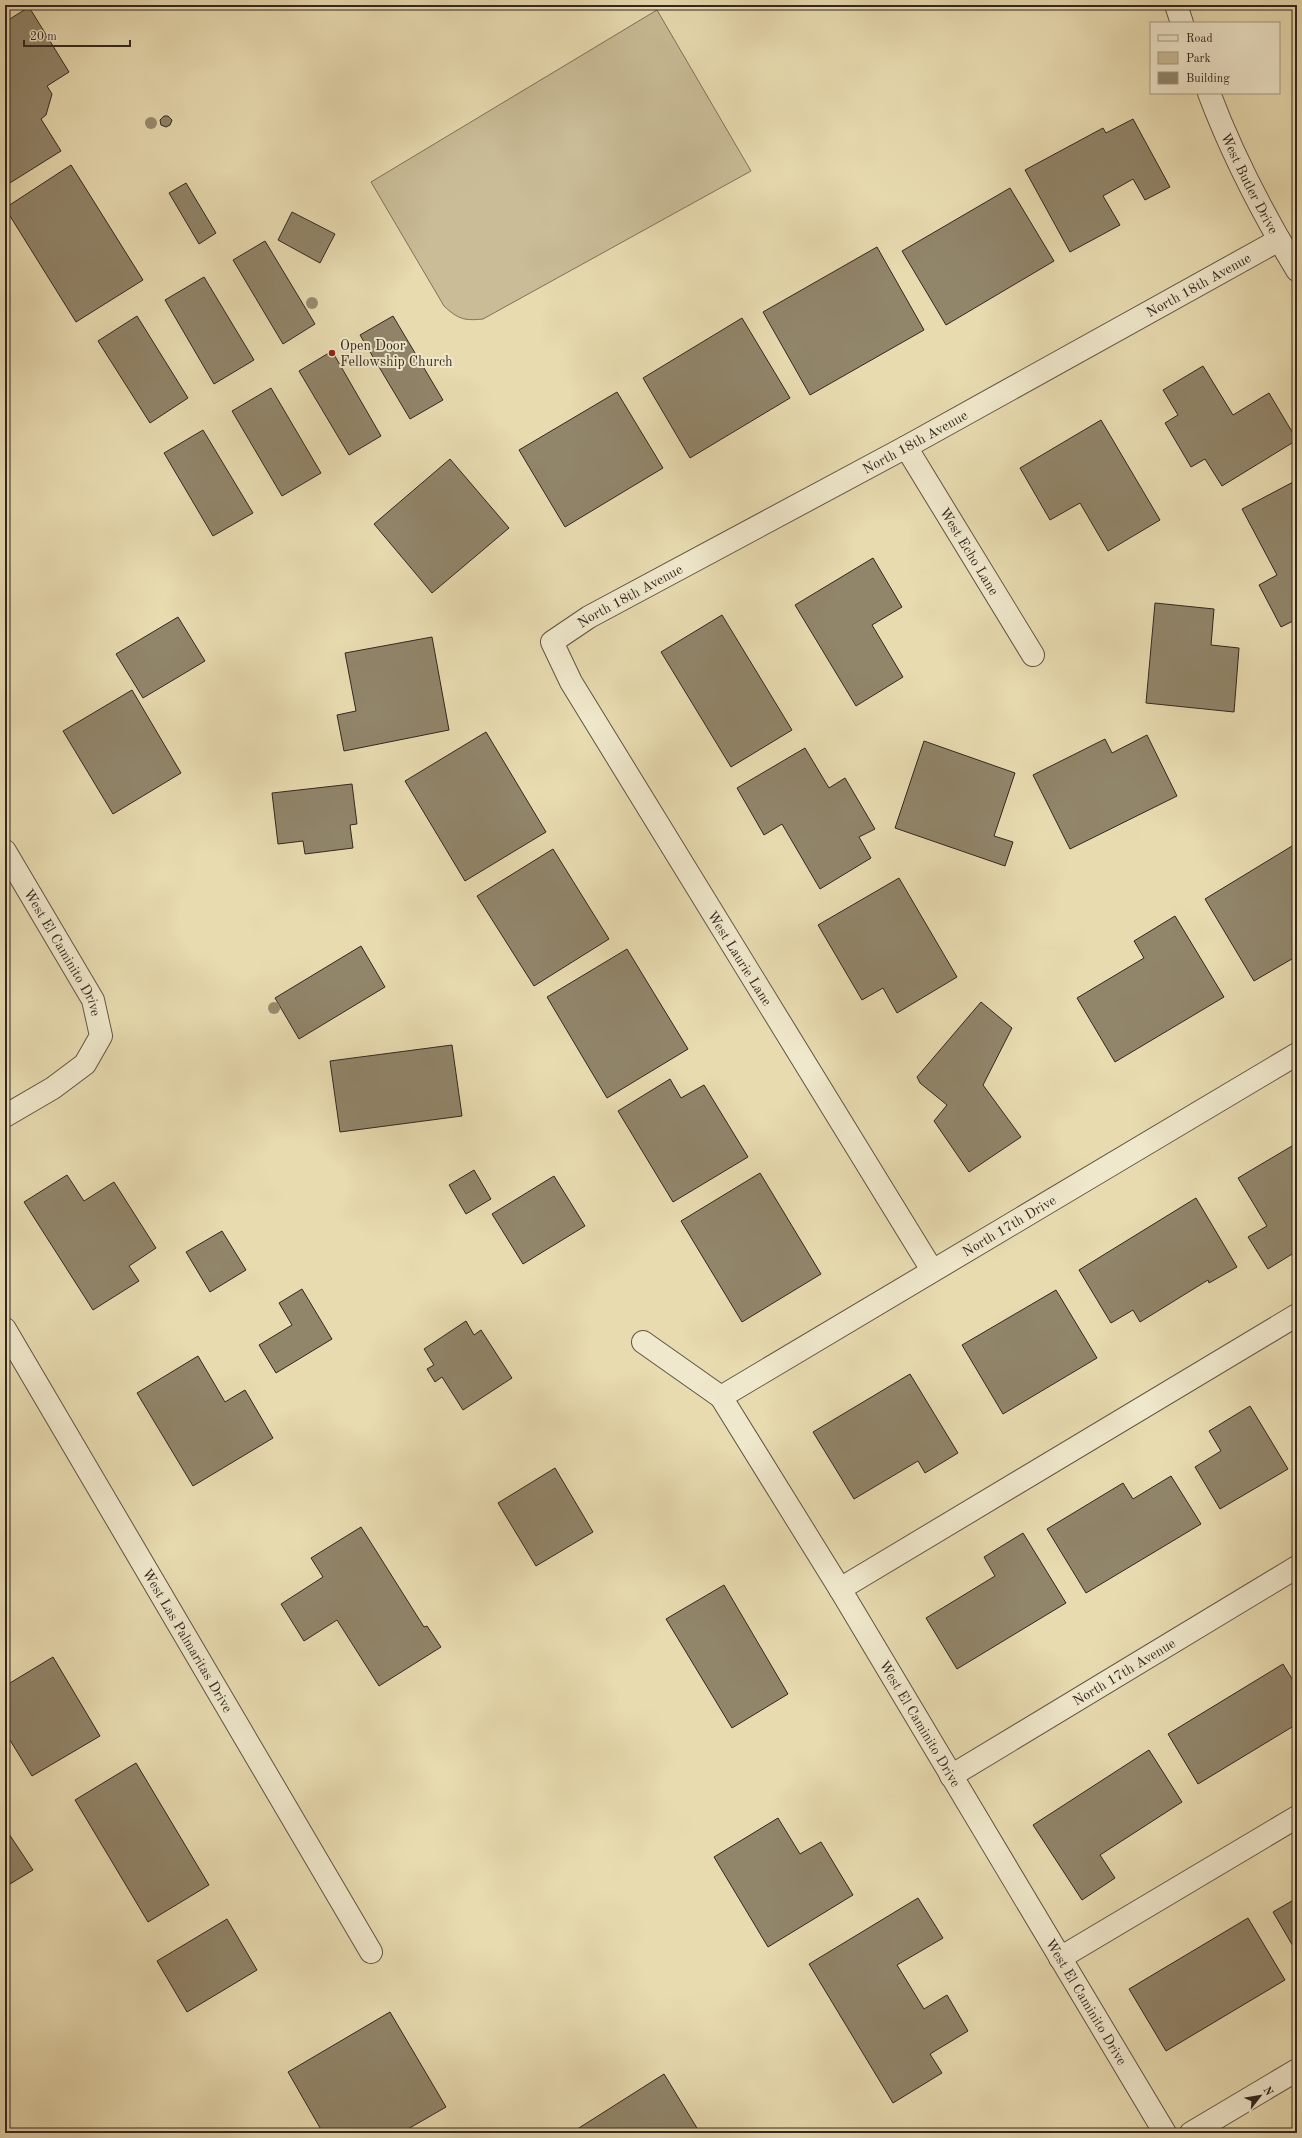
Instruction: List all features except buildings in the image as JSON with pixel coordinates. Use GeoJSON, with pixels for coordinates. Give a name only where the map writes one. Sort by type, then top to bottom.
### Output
{"type":"FeatureCollection","features":[{"type":"Feature","properties":{"kind":"street"},"geometry":{"type":"LineString","coordinates":[[1176,5],[1182,22]]}},
{"type":"Feature","properties":{"kind":"street","name":"West Butler Drive"},"geometry":{"type":"LineString","coordinates":[[1209,94],[1222,129],[1279,240],[1297,270]]}},
{"type":"Feature","properties":{"kind":"street","name":"North 18th Avenue"},"geometry":{"type":"LineString","coordinates":[[552,642],[589,617],[906,447],[1279,240]]}},
{"type":"Feature","properties":{"kind":"street","name":"West Echo Lane"},"geometry":{"type":"LineString","coordinates":[[906,447],[1033,654]]}},
{"type":"Feature","properties":{"kind":"street","name":"West Laurie Lane"},"geometry":{"type":"LineString","coordinates":[[552,642],[571,682],[932,1270]]}},
{"type":"Feature","properties":{"kind":"street","name":"West El Caminito Drive"},"geometry":{"type":"LineString","coordinates":[[5,851],[93,1000],[100,1036],[85,1064],[53,1088],[5,1116]]}},
{"type":"Feature","properties":{"kind":"street","name":"North 17th Drive"},"geometry":{"type":"LineString","coordinates":[[721,1397],[1297,1054]]}},
{"type":"Feature","properties":{"kind":"street"},"geometry":{"type":"LineString","coordinates":[[840,1589],[1297,1315]]}},
{"type":"Feature","properties":{"kind":"street","name":"West Las Palmaritas Drive"},"geometry":{"type":"LineString","coordinates":[[5,1329],[371,1952]]}},
{"type":"Feature","properties":{"kind":"street","name":"West El Caminito Drive"},"geometry":{"type":"LineString","coordinates":[[643,1342],[721,1397],[840,1589],[1165,2133]]}},
{"type":"Feature","properties":{"kind":"street","name":"North 17th Avenue"},"geometry":{"type":"LineString","coordinates":[[951,1776],[1297,1567]]}},
{"type":"Feature","properties":{"kind":"street"},"geometry":{"type":"LineString","coordinates":[[1060,1958],[1297,1817]]}},
{"type":"Feature","properties":{"kind":"street"},"geometry":{"type":"LineString","coordinates":[[1191,2133],[1297,2070]]}},
{"type":"Feature","properties":{"kind":"green space"},"geometry":{"type":"Polygon","coordinates":[[[657,10],[751,171],[483,319],[471,320],[453,314],[444,306],[371,182],[657,10]]]}},
{"type":"Feature","properties":{"kind":"place","name":"Open Door Fellowship Church"},"geometry":{"type":"Point","coordinates":[332,353]}}]}
